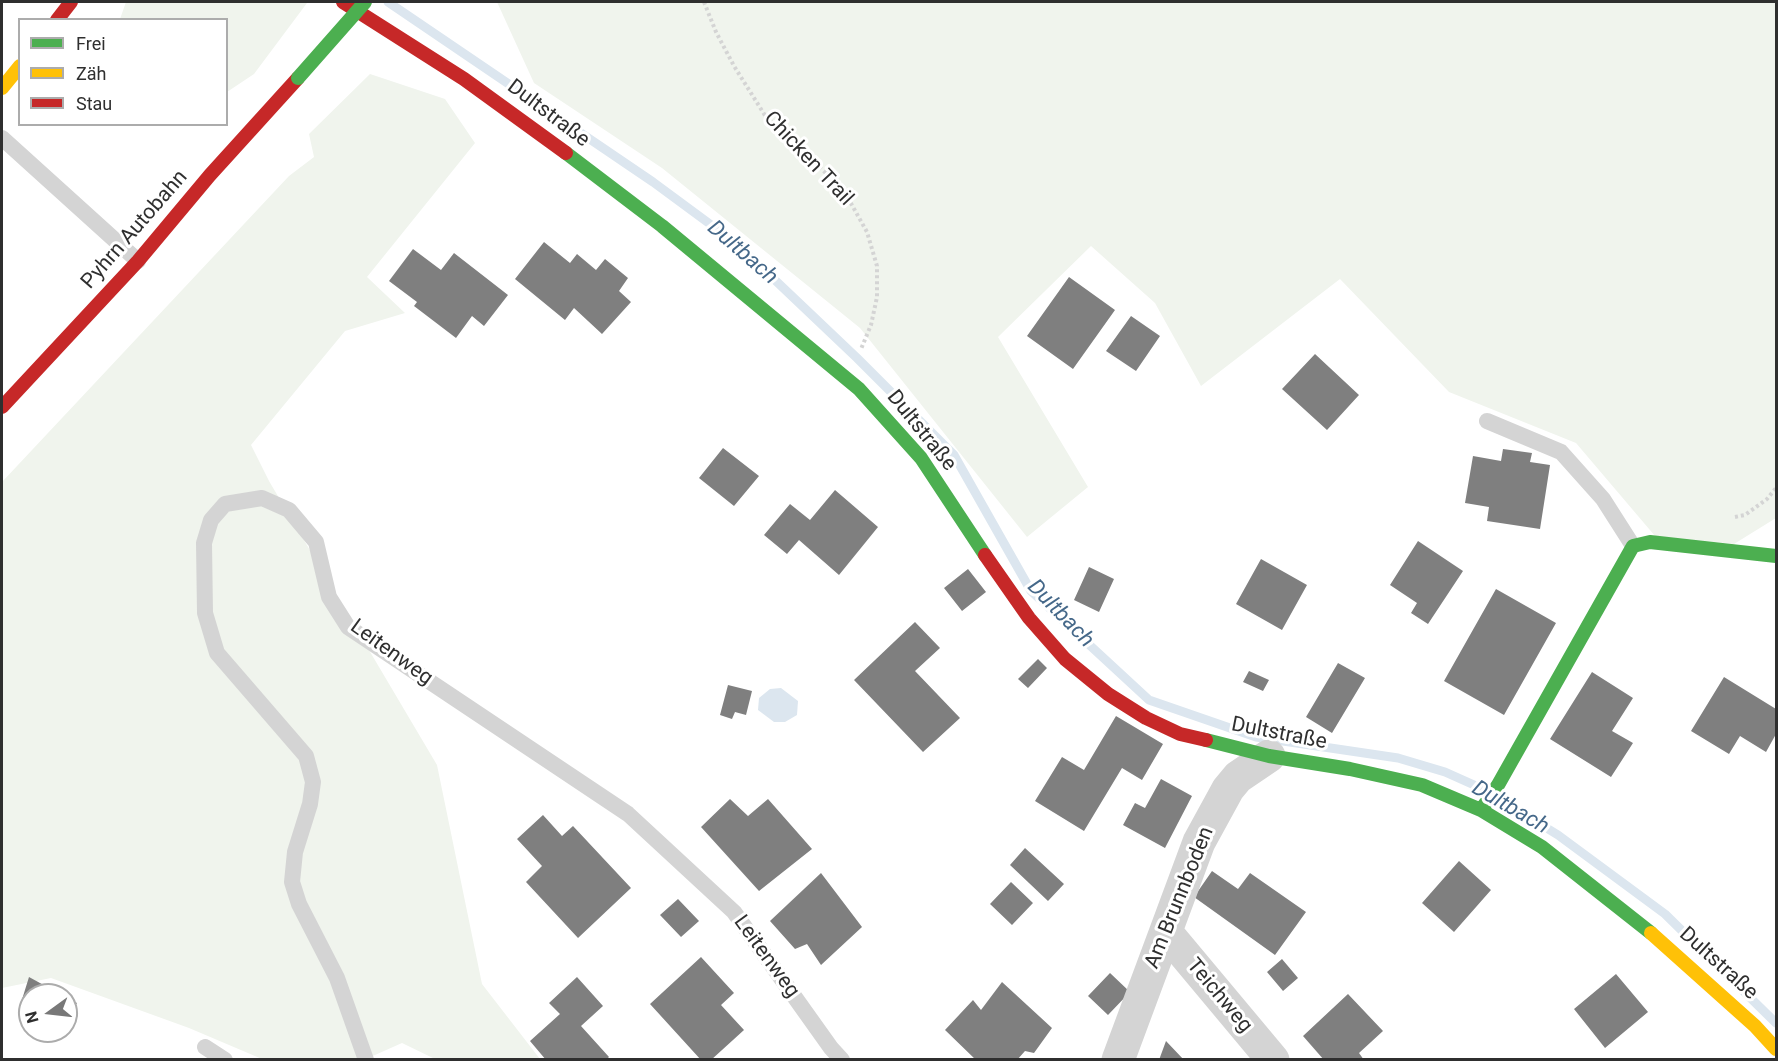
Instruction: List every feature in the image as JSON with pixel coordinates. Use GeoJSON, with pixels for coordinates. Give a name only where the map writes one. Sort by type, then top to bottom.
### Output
{"type":"FeatureCollection","features":[{"type":"Feature","properties":{"kind":"main road"},"geometry":{"type":"LineString","coordinates":[[59,18],[71,2]]}},
{"type":"Feature","properties":{"kind":"main road","name":"Dultstraße"},"geometry":{"type":"LineString","coordinates":[[343,2],[464,78],[523,120],[663,226],[859,389],[921,459],[975,542],[1029,618],[1065,660],[1082,675],[1146,718],[1180,734],[1269,756],[1350,769],[1422,785],[1484,805],[1649,930],[1755,1026],[1776,1049]]}},
{"type":"Feature","properties":{"kind":"main road","name":"Pyhrn Autobahn"},"geometry":{"type":"LineString","coordinates":[[2,407],[138,261],[210,175],[365,2]]}},
{"type":"Feature","properties":{"kind":"main road"},"geometry":{"type":"LineString","coordinates":[[2,88],[18,68]]}},
{"type":"Feature","properties":{"kind":"main road"},"geometry":{"type":"LineString","coordinates":[[1484,805],[1633,546],[1650,543],[1776,555]]}},
{"type":"Feature","properties":{"kind":"street","name":"Am Brunnboden"},"geometry":{"type":"LineString","coordinates":[[1118,1059],[1199,842],[1228,789],[1238,777],[1269,756]]}},
{"type":"Feature","properties":{"kind":"street","name":"Teichweg"},"geometry":{"type":"LineString","coordinates":[[1166,932],[1273,1059]]}},
{"type":"Feature","properties":{"kind":"lane"},"geometry":{"type":"LineString","coordinates":[[2,138],[138,261]]}},
{"type":"Feature","properties":{"kind":"lane"},"geometry":{"type":"LineString","coordinates":[[1487,422],[1561,452],[1603,499],[1633,546]]}},
{"type":"Feature","properties":{"kind":"lane","name":"Leitenweg"},"geometry":{"type":"LineString","coordinates":[[366,1059],[337,978],[299,904],[292,882],[295,852],[310,804],[312,782],[306,756],[217,653],[205,613],[204,543],[211,520],[225,504],[262,498],[290,510],[316,542],[329,597],[348,627],[628,814],[734,912],[831,1048],[842,1059]]}},
{"type":"Feature","properties":{"kind":"lane"},"geometry":{"type":"LineString","coordinates":[[205,1047],[225,1059]]}},
{"type":"Feature","properties":{"kind":"path","name":"Chicken Trail"},"geometry":{"type":"LineString","coordinates":[[704,2],[716,32],[734,66],[766,117],[837,184],[848,198],[867,232],[877,266],[877,297],[871,325],[857,358]]}},
{"type":"Feature","properties":{"kind":"shaded area"},"geometry":{"type":"Polygon","coordinates":[[[126,2],[307,3],[254,74],[228,91],[228,18],[120,18],[126,2]]]}},
{"type":"Feature","properties":{"kind":"shaded area"},"geometry":{"type":"Polygon","coordinates":[[[497,2],[1776,2],[1776,518],[1734,544],[1655,536],[1576,443],[1449,392],[1340,279],[1201,386],[1155,303],[1091,246],[998,337],[1088,487],[1027,537],[860,328],[662,168],[534,83],[497,2]]]}},
{"type":"Feature","properties":{"kind":"shaded area"},"geometry":{"type":"Polygon","coordinates":[[[370,74],[445,99],[475,143],[367,277],[405,313],[345,331],[251,445],[269,481],[437,765],[482,984],[540,1059],[435,1059],[402,1043],[366,1059],[262,1059],[189,1028],[78,988],[78,983],[65,983],[51,978],[2,988],[2,482],[289,176],[314,157],[309,134],[370,74]]]}},
{"type":"Feature","properties":{"kind":"shaded area"},"geometry":{"type":"Polygon","coordinates":[[[781,688],[798,701],[797,715],[785,722],[774,722],[758,710],[759,698],[770,689],[781,688]]]}},
{"type":"Feature","properties":{"kind":"building"},"geometry":{"type":"Polygon","coordinates":[[[544,242],[570,263],[577,254],[596,270],[605,259],[628,278],[619,291],[631,302],[602,334],[574,308],[565,320],[515,279],[544,242]]]}},
{"type":"Feature","properties":{"kind":"building"},"geometry":{"type":"Polygon","coordinates":[[[413,249],[441,270],[454,253],[508,295],[484,326],[472,316],[456,338],[414,306],[417,302],[389,281],[413,249]]]}},
{"type":"Feature","properties":{"kind":"building"},"geometry":{"type":"Polygon","coordinates":[[[1069,277],[1115,310],[1073,369],[1027,336],[1069,277]]]}},
{"type":"Feature","properties":{"kind":"building"},"geometry":{"type":"Polygon","coordinates":[[[1131,316],[1160,336],[1136,371],[1106,351],[1131,316]]]}},
{"type":"Feature","properties":{"kind":"building"},"geometry":{"type":"Polygon","coordinates":[[[1315,354],[1359,395],[1327,430],[1282,389],[1315,354]]]}},
{"type":"Feature","properties":{"kind":"building"},"geometry":{"type":"Polygon","coordinates":[[[723,448],[759,476],[734,506],[699,478],[723,448]]]}},
{"type":"Feature","properties":{"kind":"building"},"geometry":{"type":"Polygon","coordinates":[[[1503,449],[1532,453],[1530,462],[1550,465],[1540,529],[1487,521],[1489,507],[1465,503],[1473,456],[1501,461],[1503,449]]]}},
{"type":"Feature","properties":{"kind":"building"},"geometry":{"type":"Polygon","coordinates":[[[835,490],[878,527],[839,575],[799,540],[787,554],[764,535],[790,504],[810,520],[835,490]]]}},
{"type":"Feature","properties":{"kind":"building"},"geometry":{"type":"Polygon","coordinates":[[[1418,541],[1463,571],[1428,624],[1411,613],[1417,603],[1390,585],[1418,541]]]}},
{"type":"Feature","properties":{"kind":"building"},"geometry":{"type":"Polygon","coordinates":[[[1261,559],[1307,585],[1282,630],[1236,604],[1261,559]]]}},
{"type":"Feature","properties":{"kind":"building"},"geometry":{"type":"Polygon","coordinates":[[[1089,567],[1114,579],[1099,612],[1074,600],[1089,567]]]}},
{"type":"Feature","properties":{"kind":"building"},"geometry":{"type":"Polygon","coordinates":[[[968,569],[986,592],[962,611],[944,588],[968,569]]]}},
{"type":"Feature","properties":{"kind":"building"},"geometry":{"type":"Polygon","coordinates":[[[1496,589],[1556,623],[1504,715],[1444,681],[1496,589]]]}},
{"type":"Feature","properties":{"kind":"building"},"geometry":{"type":"Polygon","coordinates":[[[915,622],[940,648],[915,671],[960,718],[923,752],[854,680],[915,622]]]}},
{"type":"Feature","properties":{"kind":"building"},"geometry":{"type":"Polygon","coordinates":[[[1038,659],[1047,668],[1028,688],[1018,679],[1038,659]]]}},
{"type":"Feature","properties":{"kind":"building"},"geometry":{"type":"Polygon","coordinates":[[[1338,663],[1365,678],[1332,733],[1306,717],[1338,663]]]}},
{"type":"Feature","properties":{"kind":"building"},"geometry":{"type":"Polygon","coordinates":[[[1249,671],[1269,680],[1263,691],[1243,682],[1249,671]]]}},
{"type":"Feature","properties":{"kind":"building"},"geometry":{"type":"Polygon","coordinates":[[[1592,672],[1633,698],[1612,731],[1633,743],[1611,777],[1550,739],[1592,672]]]}},
{"type":"Feature","properties":{"kind":"building"},"geometry":{"type":"Polygon","coordinates":[[[1724,677],[1776,709],[1776,734],[1766,752],[1740,736],[1729,754],[1691,731],[1724,677]]]}},
{"type":"Feature","properties":{"kind":"building"},"geometry":{"type":"Polygon","coordinates":[[[728,685],[752,691],[746,715],[735,712],[732,719],[720,715],[728,685]]]}},
{"type":"Feature","properties":{"kind":"building"},"geometry":{"type":"Polygon","coordinates":[[[1116,716],[1163,744],[1142,780],[1122,768],[1084,831],[1035,801],[1062,757],[1084,770],[1116,716]]]}},
{"type":"Feature","properties":{"kind":"building"},"geometry":{"type":"Polygon","coordinates":[[[1161,779],[1192,796],[1165,848],[1123,825],[1135,803],[1145,808],[1161,779]]]}},
{"type":"Feature","properties":{"kind":"building"},"geometry":{"type":"Polygon","coordinates":[[[730,799],[748,816],[768,799],[812,849],[759,891],[701,827],[730,799]]]}},
{"type":"Feature","properties":{"kind":"building"},"geometry":{"type":"Polygon","coordinates":[[[543,815],[562,836],[573,826],[631,888],[578,938],[526,882],[542,866],[517,839],[543,815]]]}},
{"type":"Feature","properties":{"kind":"building"},"geometry":{"type":"Polygon","coordinates":[[[1025,848],[1064,884],[1048,901],[1010,865],[1025,848]]]}},
{"type":"Feature","properties":{"kind":"building"},"geometry":{"type":"Polygon","coordinates":[[[1459,861],[1491,890],[1454,932],[1422,903],[1459,861]]]}},
{"type":"Feature","properties":{"kind":"building"},"geometry":{"type":"Polygon","coordinates":[[[1212,871],[1238,889],[1250,873],[1306,912],[1275,955],[1194,897],[1212,871]]]}},
{"type":"Feature","properties":{"kind":"building"},"geometry":{"type":"Polygon","coordinates":[[[821,873],[862,927],[821,965],[807,944],[795,949],[770,921],[821,873]]]}},
{"type":"Feature","properties":{"kind":"building"},"geometry":{"type":"Polygon","coordinates":[[[1011,882],[1033,903],[1012,925],[990,904],[1011,882]]]}},
{"type":"Feature","properties":{"kind":"building"},"geometry":{"type":"Polygon","coordinates":[[[678,899],[699,921],[681,937],[660,915],[678,899]]]}},
{"type":"Feature","properties":{"kind":"building"},"geometry":{"type":"Polygon","coordinates":[[[701,957],[734,993],[721,1005],[744,1030],[711,1060],[701,1060],[650,1004],[701,957]]]}},
{"type":"Feature","properties":{"kind":"building"},"geometry":{"type":"Polygon","coordinates":[[[1282,959],[1298,978],[1283,991],[1267,972],[1282,959]]]}},
{"type":"Feature","properties":{"kind":"building"},"geometry":{"type":"Polygon","coordinates":[[[1110,973],[1130,992],[1108,1015],[1088,996],[1110,973]]]}},
{"type":"Feature","properties":{"kind":"building"},"geometry":{"type":"Polygon","coordinates":[[[1616,974],[1648,1012],[1605,1048],[1574,1009],[1616,974]]]}},
{"type":"Feature","properties":{"kind":"building"},"geometry":{"type":"Polygon","coordinates":[[[29,977],[40,983],[27,983],[29,977]]]}},
{"type":"Feature","properties":{"kind":"building"},"geometry":{"type":"Polygon","coordinates":[[[577,977],[603,1006],[581,1026],[609,1057],[606,1060],[546,1060],[530,1041],[560,1014],[549,1003],[577,977]]]}},
{"type":"Feature","properties":{"kind":"building"},"geometry":{"type":"Polygon","coordinates":[[[1002,982],[1052,1028],[1034,1053],[1025,1051],[1017,1060],[976,1060],[945,1030],[973,1000],[981,1010],[1002,982]]]}},
{"type":"Feature","properties":{"kind":"building"},"geometry":{"type":"Polygon","coordinates":[[[1348,994],[1383,1031],[1359,1053],[1364,1060],[1324,1060],[1303,1036],[1348,994]]]}},
{"type":"Feature","properties":{"kind":"building"},"geometry":{"type":"Polygon","coordinates":[[[1166,1041],[1184,1060],[1159,1060],[1166,1041]]]}},
{"type":"Feature","properties":{"kind":"waterway","name":"Dultbach"},"geometry":{"type":"LineString","coordinates":[[388,2],[653,182],[737,244],[857,358],[954,455],[1031,591],[1149,700],[1256,737],[1398,758],[1445,772],[1483,789],[1558,835],[1665,914],[1776,1023]]}},
{"type":"Feature","properties":{"kind":"traffic: fast"},"geometry":{"type":"LineString","coordinates":[[298,78],[365,2]]}},
{"type":"Feature","properties":{"kind":"traffic: fast"},"geometry":{"type":"LineString","coordinates":[[566,153],[662,226],[859,389],[921,458],[985,555]]}},
{"type":"Feature","properties":{"kind":"traffic: fast"},"geometry":{"type":"LineString","coordinates":[[1481,810],[1498,785],[1633,546],[1650,542],[1776,556]]}},
{"type":"Feature","properties":{"kind":"traffic: fast"},"geometry":{"type":"LineString","coordinates":[[1206,740],[1269,756],[1350,769],[1422,785],[1481,810],[1542,847],[1651,933]]}},
{"type":"Feature","properties":{"kind":"traffic: slow"},"geometry":{"type":"LineString","coordinates":[[2,88],[18,68]]}},
{"type":"Feature","properties":{"kind":"traffic: slow"},"geometry":{"type":"LineString","coordinates":[[1651,933],[1755,1026],[1776,1049]]}},
{"type":"Feature","properties":{"kind":"traffic: jam"},"geometry":{"type":"LineString","coordinates":[[59,18],[71,2]]}},
{"type":"Feature","properties":{"kind":"traffic: jam"},"geometry":{"type":"LineString","coordinates":[[343,2],[464,79],[566,153]]}},
{"type":"Feature","properties":{"kind":"traffic: jam"},"geometry":{"type":"LineString","coordinates":[[2,407],[138,261],[210,175],[298,78]]}},
{"type":"Feature","properties":{"kind":"traffic: jam"},"geometry":{"type":"LineString","coordinates":[[985,555],[1029,618],[1065,659],[1108,694],[1146,718],[1180,734],[1206,740]]}}]}
